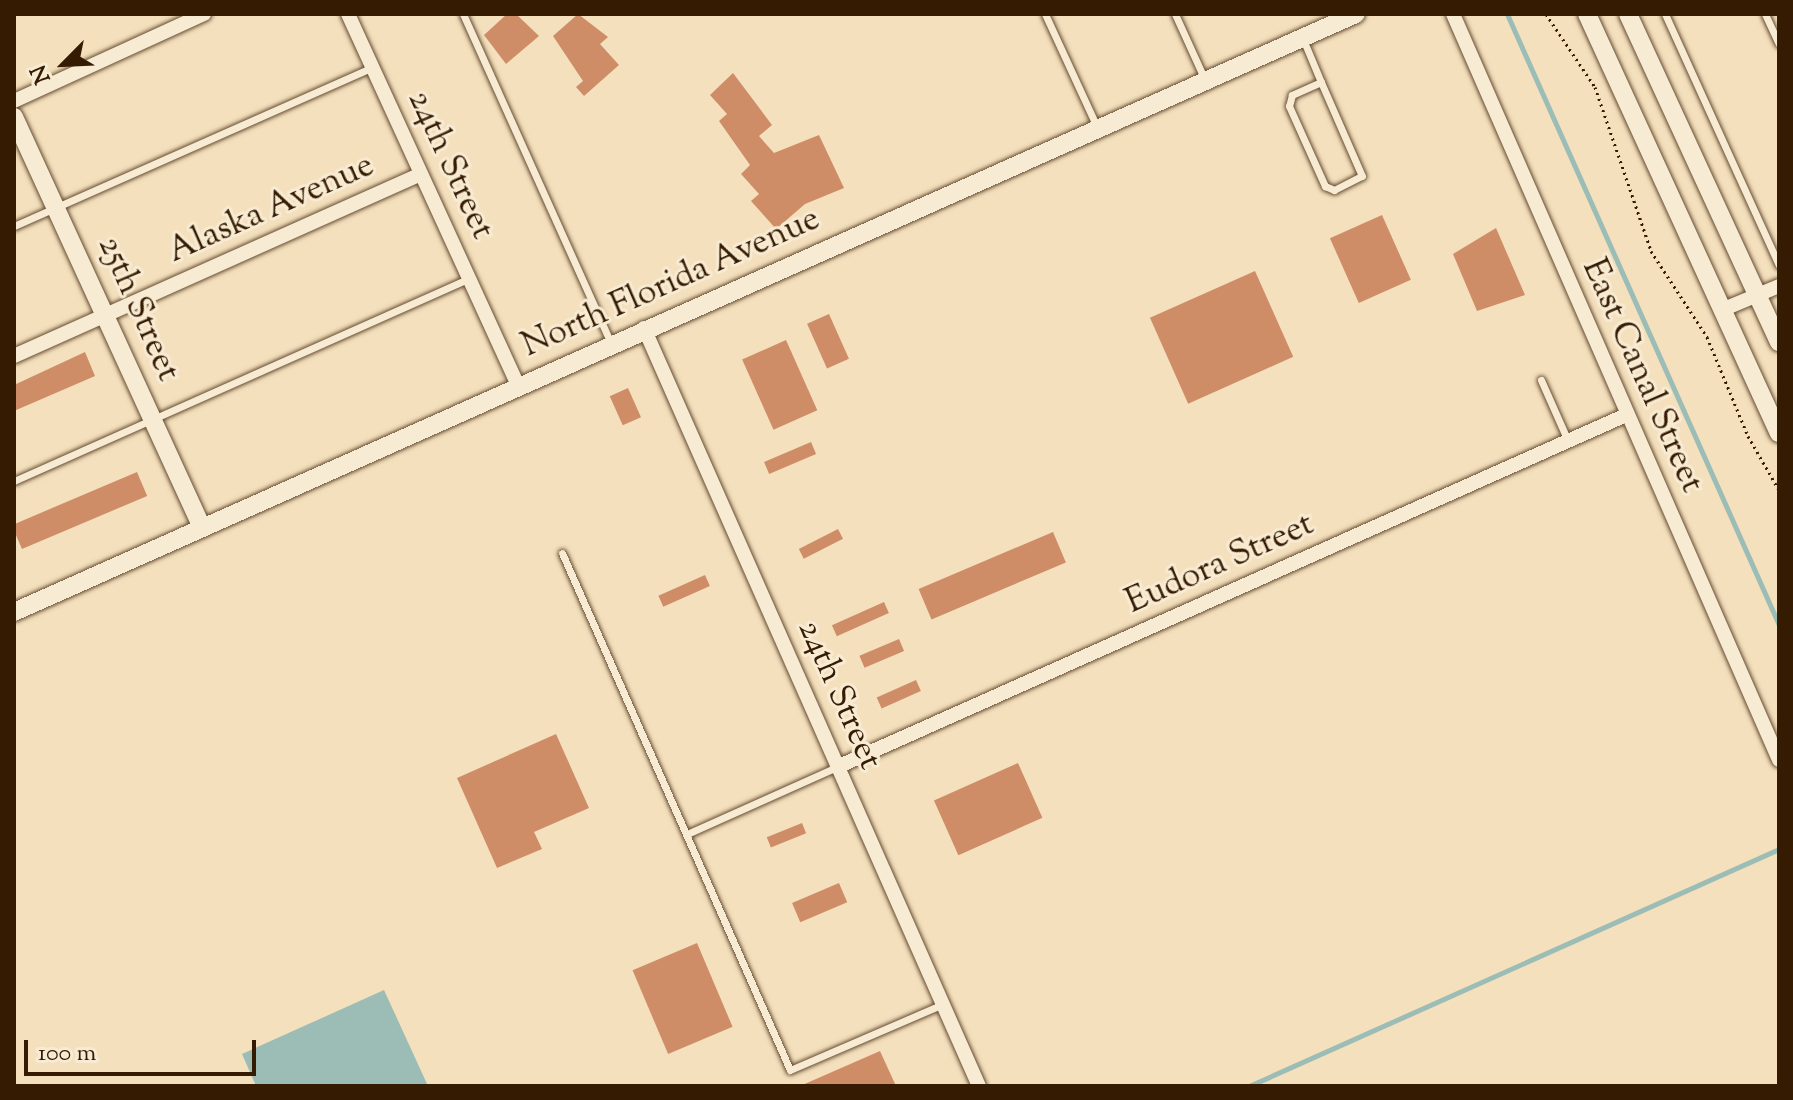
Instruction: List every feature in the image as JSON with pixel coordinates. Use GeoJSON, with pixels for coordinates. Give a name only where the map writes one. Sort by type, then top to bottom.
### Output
{"type":"FeatureCollection","features":[{"type":"Feature","properties":{"kind":"main road","name":"North Florida Avenue"},"geometry":{"type":"LineString","coordinates":[[14,612],[644,328],[1356,14]]}},
{"type":"Feature","properties":{"kind":"main road"},"geometry":{"type":"LineString","coordinates":[[1587,14],[1779,433]]}},
{"type":"Feature","properties":{"kind":"main road"},"geometry":{"type":"LineString","coordinates":[[1628,14],[1779,342]]}},
{"type":"Feature","properties":{"kind":"main road","name":"25th Street"},"geometry":{"type":"LineString","coordinates":[[14,117],[202,527]]}},
{"type":"Feature","properties":{"kind":"street"},"geometry":{"type":"LineString","coordinates":[[14,101],[204,14]]}},
{"type":"Feature","properties":{"kind":"street","name":"24th Street"},"geometry":{"type":"LineString","coordinates":[[348,14],[518,385]]}},
{"type":"Feature","properties":{"kind":"street","name":"East Canal Street"},"geometry":{"type":"LineString","coordinates":[[1453,14],[1779,760]]}},
{"type":"Feature","properties":{"kind":"street","name":"Alaska Avenue"},"geometry":{"type":"LineString","coordinates":[[14,356],[420,174]]}},
{"type":"Feature","properties":{"kind":"street"},"geometry":{"type":"LineString","coordinates":[[1724,309],[1779,286]]}},
{"type":"Feature","properties":{"kind":"street","name":"24th Street"},"geometry":{"type":"LineString","coordinates":[[644,328],[979,1086]]}},
{"type":"Feature","properties":{"kind":"street","name":"Eudora Street"},"geometry":{"type":"LineString","coordinates":[[837,767],[1626,415]]}},
{"type":"Feature","properties":{"kind":"lane"},"geometry":{"type":"LineString","coordinates":[[463,14],[611,343]]}},
{"type":"Feature","properties":{"kind":"lane"},"geometry":{"type":"LineString","coordinates":[[1045,14],[1098,129]]}},
{"type":"Feature","properties":{"kind":"lane"},"geometry":{"type":"LineString","coordinates":[[1175,14],[1205,80]]}},
{"type":"Feature","properties":{"kind":"lane"},"geometry":{"type":"LineString","coordinates":[[1665,14],[1779,265]]}},
{"type":"Feature","properties":{"kind":"lane"},"geometry":{"type":"LineString","coordinates":[[1765,14],[1779,44]]}},
{"type":"Feature","properties":{"kind":"lane"},"geometry":{"type":"LineString","coordinates":[[1302,37],[1362,176],[1334,190],[1325,186],[1289,106],[1292,95],[1321,82]]}},
{"type":"Feature","properties":{"kind":"lane"},"geometry":{"type":"LineString","coordinates":[[14,226],[372,67]]}},
{"type":"Feature","properties":{"kind":"lane"},"geometry":{"type":"LineString","coordinates":[[14,481],[469,278]]}},
{"type":"Feature","properties":{"kind":"lane"},"geometry":{"type":"LineString","coordinates":[[1541,380],[1568,441]]}},
{"type":"Feature","properties":{"kind":"lane"},"geometry":{"type":"LineString","coordinates":[[562,553],[790,1070],[943,1004]]}},
{"type":"Feature","properties":{"kind":"lane"},"geometry":{"type":"LineString","coordinates":[[687,834],[837,767]]}},
{"type":"Feature","properties":{"kind":"path"},"geometry":{"type":"LineString","coordinates":[[1546,14],[1595,87],[1651,251],[1707,337],[1748,436],[1779,490]]}},
{"type":"Feature","properties":{"kind":"water"},"geometry":{"type":"Polygon","coordinates":[[[384,990],[428,1086],[256,1086],[242,1054],[384,990]]]}},
{"type":"Feature","properties":{"kind":"building"},"geometry":{"type":"Polygon","coordinates":[[[507,14],[516,14],[539,36],[506,64],[484,35],[507,14]]]}},
{"type":"Feature","properties":{"kind":"building"},"geometry":{"type":"Polygon","coordinates":[[[578,14],[608,37],[600,44],[619,65],[584,96],[576,87],[583,81],[553,36],[578,14]]]}},
{"type":"Feature","properties":{"kind":"building"},"geometry":{"type":"Polygon","coordinates":[[[733,73],[772,125],[759,136],[774,153],[819,135],[844,188],[805,204],[776,229],[751,201],[759,194],[741,174],[750,165],[719,121],[727,114],[710,95],[733,73]]]}},
{"type":"Feature","properties":{"kind":"building"},"geometry":{"type":"Polygon","coordinates":[[[1382,215],[1411,280],[1359,303],[1330,238],[1382,215]]]}},
{"type":"Feature","properties":{"kind":"building"},"geometry":{"type":"Polygon","coordinates":[[[1496,228],[1525,295],[1477,311],[1453,254],[1496,228]]]}},
{"type":"Feature","properties":{"kind":"building"},"geometry":{"type":"Polygon","coordinates":[[[1255,271],[1293,357],[1188,404],[1150,318],[1255,271]]]}},
{"type":"Feature","properties":{"kind":"building"},"geometry":{"type":"Polygon","coordinates":[[[829,314],[849,359],[827,369],[807,324],[829,314]]]}},
{"type":"Feature","properties":{"kind":"building"},"geometry":{"type":"Polygon","coordinates":[[[786,340],[817,410],[773,430],[742,360],[786,340]]]}},
{"type":"Feature","properties":{"kind":"building"},"geometry":{"type":"Polygon","coordinates":[[[85,352],[95,376],[14,411],[14,385],[85,352]]]}},
{"type":"Feature","properties":{"kind":"building"},"geometry":{"type":"Polygon","coordinates":[[[628,388],[641,417],[623,425],[610,396],[628,388]]]}},
{"type":"Feature","properties":{"kind":"building"},"geometry":{"type":"Polygon","coordinates":[[[811,442],[816,454],[769,474],[764,462],[811,442]]]}},
{"type":"Feature","properties":{"kind":"building"},"geometry":{"type":"Polygon","coordinates":[[[137,472],[147,496],[22,549],[14,524],[137,472]]]}},
{"type":"Feature","properties":{"kind":"building"},"geometry":{"type":"Polygon","coordinates":[[[838,529],[843,539],[804,559],[799,549],[838,529]]]}},
{"type":"Feature","properties":{"kind":"building"},"geometry":{"type":"Polygon","coordinates":[[[1053,532],[1066,562],[932,619],[919,589],[1053,532]]]}},
{"type":"Feature","properties":{"kind":"building"},"geometry":{"type":"Polygon","coordinates":[[[705,575],[710,586],[663,607],[658,596],[705,575]]]}},
{"type":"Feature","properties":{"kind":"building"},"geometry":{"type":"Polygon","coordinates":[[[884,602],[889,613],[837,636],[832,625],[884,602]]]}},
{"type":"Feature","properties":{"kind":"building"},"geometry":{"type":"Polygon","coordinates":[[[899,639],[904,651],[864,668],[859,656],[899,639]]]}},
{"type":"Feature","properties":{"kind":"building"},"geometry":{"type":"Polygon","coordinates":[[[916,680],[921,691],[882,708],[877,697],[916,680]]]}},
{"type":"Feature","properties":{"kind":"building"},"geometry":{"type":"Polygon","coordinates":[[[556,734],[589,808],[534,832],[542,849],[497,868],[457,778],[556,734]]]}},
{"type":"Feature","properties":{"kind":"building"},"geometry":{"type":"Polygon","coordinates":[[[1018,763],[1042,818],[958,855],[934,800],[1018,763]]]}},
{"type":"Feature","properties":{"kind":"building"},"geometry":{"type":"Polygon","coordinates":[[[802,823],[806,833],[771,847],[767,837],[802,823]]]}},
{"type":"Feature","properties":{"kind":"building"},"geometry":{"type":"Polygon","coordinates":[[[839,883],[847,902],[800,922],[792,903],[839,883]]]}},
{"type":"Feature","properties":{"kind":"building"},"geometry":{"type":"Polygon","coordinates":[[[697,943],[733,1027],[668,1054],[633,970],[697,943]]]}},
{"type":"Feature","properties":{"kind":"building"},"geometry":{"type":"Polygon","coordinates":[[[880,1051],[896,1086],[800,1086],[880,1051]]]}},
{"type":"Feature","properties":{"kind":"waterway"},"geometry":{"type":"LineString","coordinates":[[1507,14],[1779,625]]}},
{"type":"Feature","properties":{"kind":"waterway"},"geometry":{"type":"LineString","coordinates":[[1249,1086],[1779,849]]}}]}
